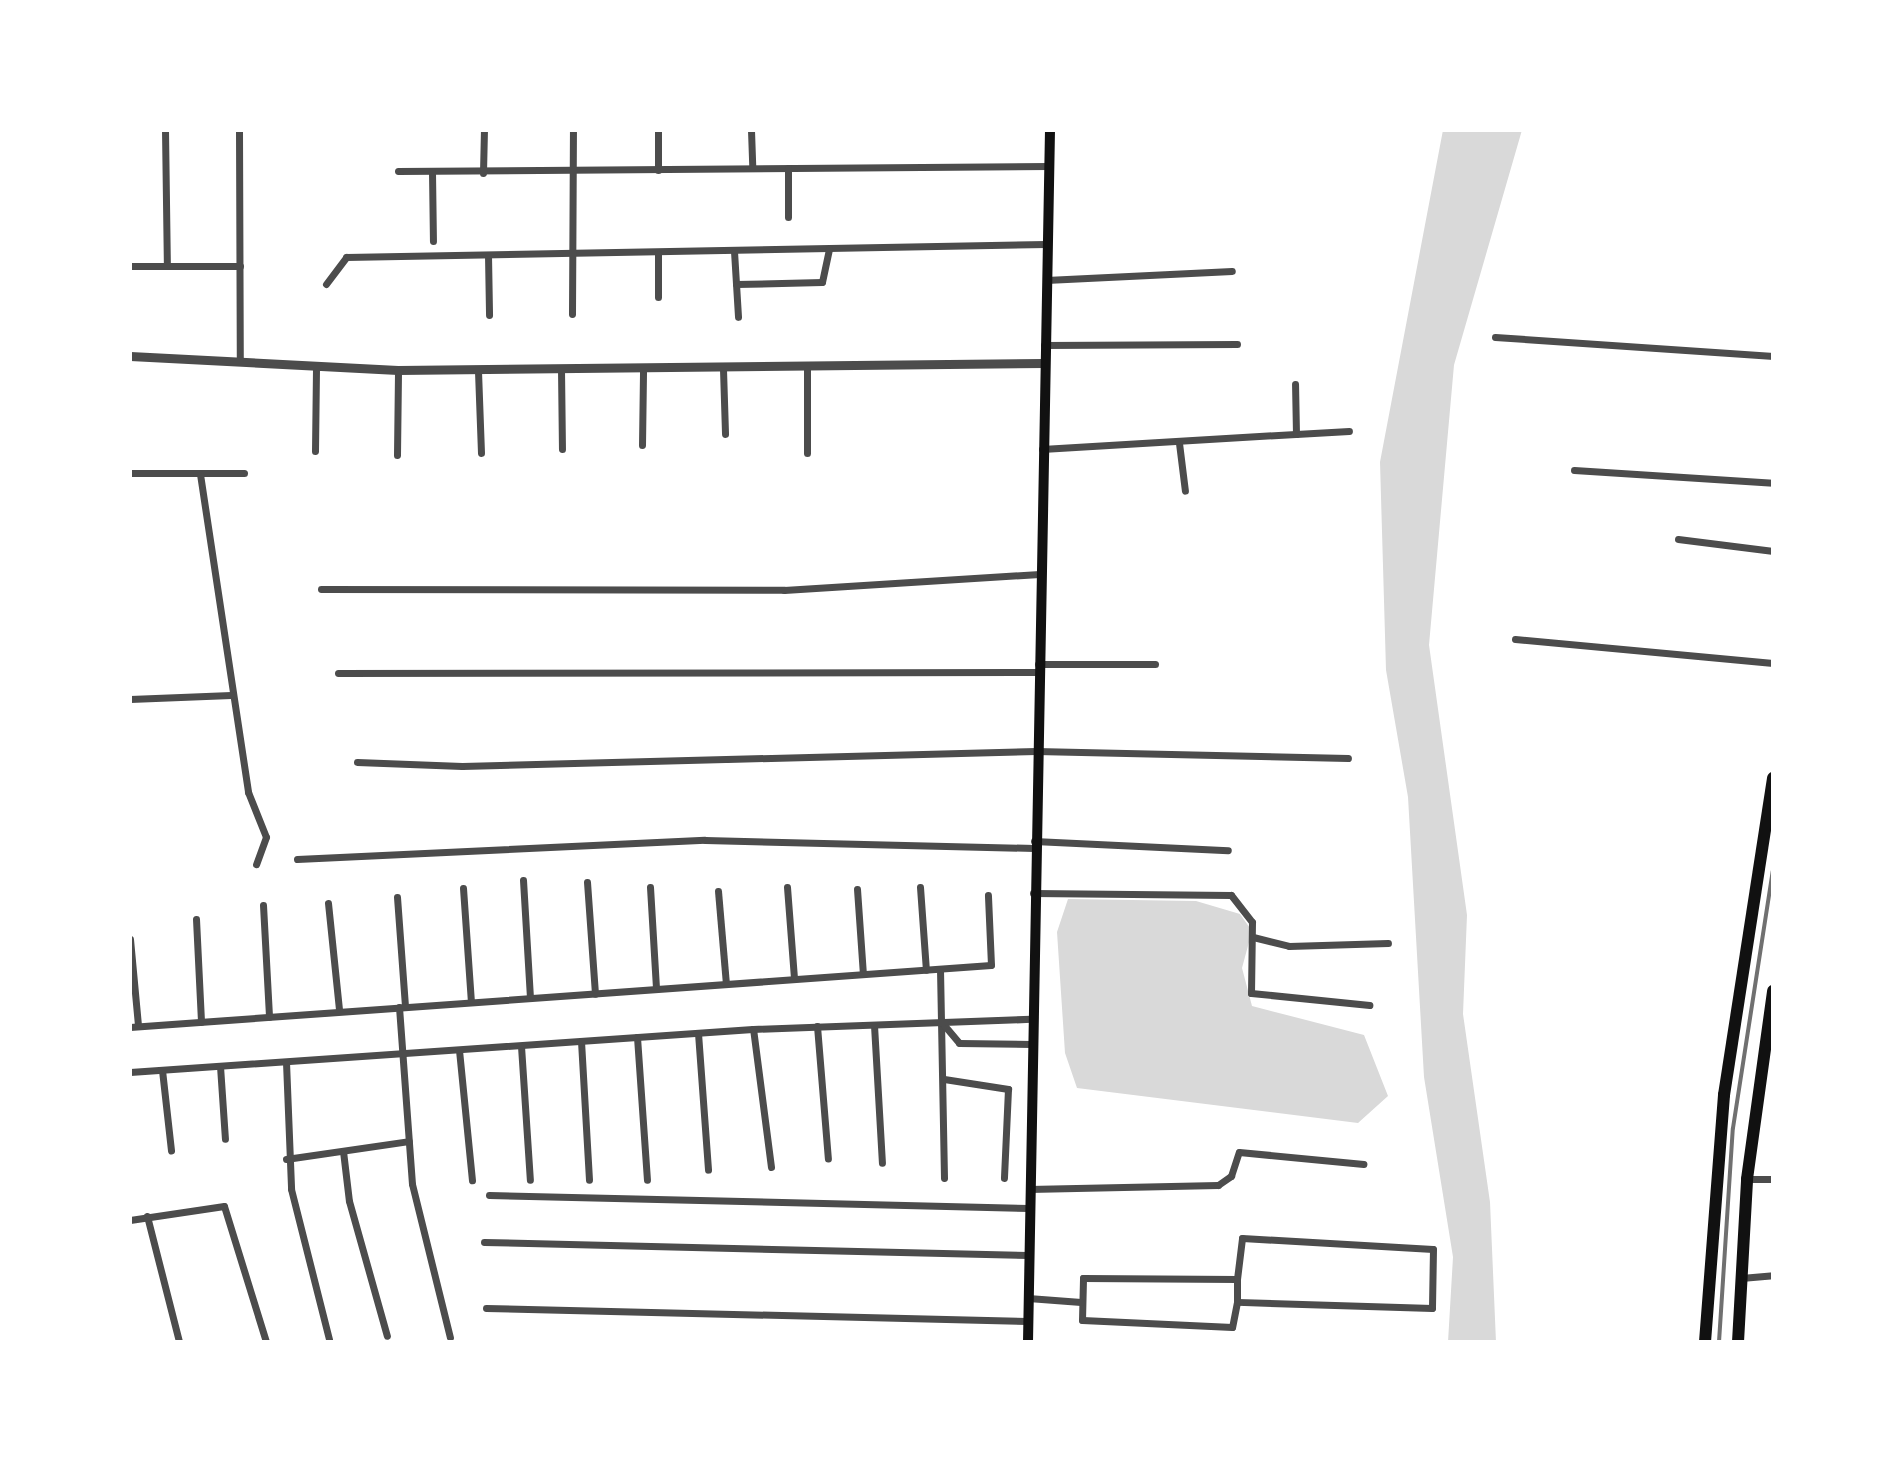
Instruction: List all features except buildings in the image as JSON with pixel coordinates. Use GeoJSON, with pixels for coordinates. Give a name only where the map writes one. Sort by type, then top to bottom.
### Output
{"type":"FeatureCollection","features":[{"type":"Feature","properties":{"kind":"main road"},"geometry":{"type":"LineString","coordinates":[[1028,1342],[1033,893],[1050,130]]}},
{"type":"Feature","properties":{"kind":"main road"},"geometry":{"type":"LineString","coordinates":[[1705,1342],[1724,1095],[1773,778]]}},
{"type":"Feature","properties":{"kind":"main road"},"geometry":{"type":"LineString","coordinates":[[1738,1342],[1747,1179],[1768,1054],[1773,991]]}},
{"type":"Feature","properties":{"kind":"street"},"geometry":{"type":"LineString","coordinates":[[165,130],[167,265]]}},
{"type":"Feature","properties":{"kind":"street"},"geometry":{"type":"LineString","coordinates":[[239,130],[240,362]]}},
{"type":"Feature","properties":{"kind":"street"},"geometry":{"type":"LineString","coordinates":[[483,173],[484,130]]}},
{"type":"Feature","properties":{"kind":"street"},"geometry":{"type":"LineString","coordinates":[[572,314],[573,130]]}},
{"type":"Feature","properties":{"kind":"street"},"geometry":{"type":"LineString","coordinates":[[658,130],[658,170]]}},
{"type":"Feature","properties":{"kind":"street"},"geometry":{"type":"LineString","coordinates":[[751,130],[752,168]]}},
{"type":"Feature","properties":{"kind":"street"},"geometry":{"type":"LineString","coordinates":[[398,171],[572,174],[752,168],[1049,166]]}},
{"type":"Feature","properties":{"kind":"street"},"geometry":{"type":"LineString","coordinates":[[788,168],[788,217]]}},
{"type":"Feature","properties":{"kind":"street"},"geometry":{"type":"LineString","coordinates":[[432,172],[433,241]]}},
{"type":"Feature","properties":{"kind":"street"},"geometry":{"type":"LineString","coordinates":[[326,284],[346,257],[658,254],[1046,244]]}},
{"type":"Feature","properties":{"kind":"street"},"geometry":{"type":"LineString","coordinates":[[736,284],[822,282],[829,249]]}},
{"type":"Feature","properties":{"kind":"street"},"geometry":{"type":"LineString","coordinates":[[734,251],[738,317]]}},
{"type":"Feature","properties":{"kind":"street"},"geometry":{"type":"LineString","coordinates":[[658,254],[658,297]]}},
{"type":"Feature","properties":{"kind":"street"},"geometry":{"type":"LineString","coordinates":[[488,255],[489,315]]}},
{"type":"Feature","properties":{"kind":"street"},"geometry":{"type":"LineString","coordinates":[[130,266],[240,266]]}},
{"type":"Feature","properties":{"kind":"street"},"geometry":{"type":"LineString","coordinates":[[1046,280],[1232,271]]}},
{"type":"Feature","properties":{"kind":"street"},"geometry":{"type":"LineString","coordinates":[[1495,337],[1773,356]]}},
{"type":"Feature","properties":{"kind":"street"},"geometry":{"type":"LineString","coordinates":[[1044,345],[1237,344]]}},
{"type":"Feature","properties":{"kind":"street"},"geometry":{"type":"LineString","coordinates":[[130,356],[316,367],[478,371],[1043,363]]}},
{"type":"Feature","properties":{"kind":"street"},"geometry":{"type":"LineString","coordinates":[[315,451],[316,367]]}},
{"type":"Feature","properties":{"kind":"street"},"geometry":{"type":"LineString","coordinates":[[807,368],[807,453]]}},
{"type":"Feature","properties":{"kind":"street"},"geometry":{"type":"LineString","coordinates":[[561,369],[562,449]]}},
{"type":"Feature","properties":{"kind":"street"},"geometry":{"type":"LineString","coordinates":[[642,445],[643,369]]}},
{"type":"Feature","properties":{"kind":"street"},"geometry":{"type":"LineString","coordinates":[[723,369],[725,434]]}},
{"type":"Feature","properties":{"kind":"street"},"geometry":{"type":"LineString","coordinates":[[397,455],[398,370]]}},
{"type":"Feature","properties":{"kind":"street"},"geometry":{"type":"LineString","coordinates":[[478,371],[481,453]]}},
{"type":"Feature","properties":{"kind":"street"},"geometry":{"type":"LineString","coordinates":[[1295,384],[1296,434]]}},
{"type":"Feature","properties":{"kind":"street"},"geometry":{"type":"LineString","coordinates":[[1042,449],[1349,431]]}},
{"type":"Feature","properties":{"kind":"street"},"geometry":{"type":"LineString","coordinates":[[1179,443],[1185,491]]}},
{"type":"Feature","properties":{"kind":"street"},"geometry":{"type":"LineString","coordinates":[[1574,470],[1773,483]]}},
{"type":"Feature","properties":{"kind":"street"},"geometry":{"type":"LineString","coordinates":[[130,473],[244,473]]}},
{"type":"Feature","properties":{"kind":"street"},"geometry":{"type":"LineString","coordinates":[[200,474],[248,792],[266,837],[256,864]]}},
{"type":"Feature","properties":{"kind":"street"},"geometry":{"type":"LineString","coordinates":[[1678,539],[1773,551]]}},
{"type":"Feature","properties":{"kind":"street"},"geometry":{"type":"LineString","coordinates":[[321,589],[784,590],[1040,574]]}},
{"type":"Feature","properties":{"kind":"street"},"geometry":{"type":"LineString","coordinates":[[1515,639],[1773,663]]}},
{"type":"Feature","properties":{"kind":"street"},"geometry":{"type":"LineString","coordinates":[[338,673],[1038,668],[1155,664]]}},
{"type":"Feature","properties":{"kind":"street"},"geometry":{"type":"LineString","coordinates":[[130,699],[231,695]]}},
{"type":"Feature","properties":{"kind":"street"},"geometry":{"type":"LineString","coordinates":[[357,762],[462,766],[1036,751],[1348,758]]}},
{"type":"Feature","properties":{"kind":"street"},"geometry":{"type":"LineString","coordinates":[[297,859],[705,840],[1228,850]]}},
{"type":"Feature","properties":{"kind":"street"},"geometry":{"type":"LineString","coordinates":[[523,880],[530,998]]}},
{"type":"Feature","properties":{"kind":"street"},"geometry":{"type":"LineString","coordinates":[[587,882],[595,994]]}},
{"type":"Feature","properties":{"kind":"street"},"geometry":{"type":"LineString","coordinates":[[650,887],[656,989]]}},
{"type":"Feature","properties":{"kind":"street"},"geometry":{"type":"LineString","coordinates":[[787,887],[794,979]]}},
{"type":"Feature","properties":{"kind":"street"},"geometry":{"type":"LineString","coordinates":[[920,887],[926,970]]}},
{"type":"Feature","properties":{"kind":"street"},"geometry":{"type":"LineString","coordinates":[[463,888],[471,1002]]}},
{"type":"Feature","properties":{"kind":"street"},"geometry":{"type":"LineString","coordinates":[[857,889],[863,974]]}},
{"type":"Feature","properties":{"kind":"street"},"geometry":{"type":"LineString","coordinates":[[718,891],[726,984]]}},
{"type":"Feature","properties":{"kind":"street"},"geometry":{"type":"LineString","coordinates":[[1033,893],[1231,895],[1249,911],[1253,937],[1248,985],[1255,996],[1369,1005]]}},
{"type":"Feature","properties":{"kind":"street"},"geometry":{"type":"LineString","coordinates":[[130,939],[134,1026],[339,1009],[991,965],[988,895]]}},
{"type":"Feature","properties":{"kind":"street"},"geometry":{"type":"LineString","coordinates":[[397,897],[402,1054],[412,1184],[450,1337]]}},
{"type":"Feature","properties":{"kind":"street"},"geometry":{"type":"LineString","coordinates":[[328,903],[339,1009]]}},
{"type":"Feature","properties":{"kind":"street"},"geometry":{"type":"LineString","coordinates":[[263,905],[269,1017]]}},
{"type":"Feature","properties":{"kind":"street"},"geometry":{"type":"LineString","coordinates":[[196,919],[201,1022]]}},
{"type":"Feature","properties":{"kind":"street"},"geometry":{"type":"LineString","coordinates":[[1253,937],[1289,946],[1388,943]]}},
{"type":"Feature","properties":{"kind":"street"},"geometry":{"type":"LineString","coordinates":[[940,969],[944,1025],[944,1178]]}},
{"type":"Feature","properties":{"kind":"street"},"geometry":{"type":"LineString","coordinates":[[130,1072],[753,1029],[944,1025],[1031,1019]]}},
{"type":"Feature","properties":{"kind":"street"},"geometry":{"type":"LineString","coordinates":[[874,1025],[882,1163]]}},
{"type":"Feature","properties":{"kind":"street"},"geometry":{"type":"LineString","coordinates":[[944,1025],[959,1043],[1031,1044]]}},
{"type":"Feature","properties":{"kind":"street"},"geometry":{"type":"LineString","coordinates":[[817,1026],[828,1159]]}},
{"type":"Feature","properties":{"kind":"street"},"geometry":{"type":"LineString","coordinates":[[753,1029],[771,1167]]}},
{"type":"Feature","properties":{"kind":"street"},"geometry":{"type":"LineString","coordinates":[[698,1033],[708,1170]]}},
{"type":"Feature","properties":{"kind":"street"},"geometry":{"type":"LineString","coordinates":[[637,1037],[647,1180]]}},
{"type":"Feature","properties":{"kind":"street"},"geometry":{"type":"LineString","coordinates":[[581,1041],[589,1180]]}},
{"type":"Feature","properties":{"kind":"street"},"geometry":{"type":"LineString","coordinates":[[521,1046],[530,1180]]}},
{"type":"Feature","properties":{"kind":"street"},"geometry":{"type":"LineString","coordinates":[[459,1050],[472,1180]]}},
{"type":"Feature","properties":{"kind":"street"},"geometry":{"type":"LineString","coordinates":[[286,1062],[286,1159],[329,1339]]}},
{"type":"Feature","properties":{"kind":"street"},"geometry":{"type":"LineString","coordinates":[[220,1066],[225,1139]]}},
{"type":"Feature","properties":{"kind":"street"},"geometry":{"type":"LineString","coordinates":[[162,1070],[171,1150]]}},
{"type":"Feature","properties":{"kind":"street"},"geometry":{"type":"LineString","coordinates":[[944,1079],[1008,1089],[1004,1178]]}},
{"type":"Feature","properties":{"kind":"street"},"geometry":{"type":"LineString","coordinates":[[286,1159],[409,1141]]}},
{"type":"Feature","properties":{"kind":"street"},"geometry":{"type":"LineString","coordinates":[[343,1151],[349,1201],[387,1336]]}},
{"type":"Feature","properties":{"kind":"street"},"geometry":{"type":"LineString","coordinates":[[1029,1189],[1218,1185],[1231,1176],[1239,1152],[1363,1164]]}},
{"type":"Feature","properties":{"kind":"street"},"geometry":{"type":"LineString","coordinates":[[1747,1179],[1773,1179]]}},
{"type":"Feature","properties":{"kind":"street"},"geometry":{"type":"LineString","coordinates":[[489,1195],[1029,1208]]}},
{"type":"Feature","properties":{"kind":"street"},"geometry":{"type":"LineString","coordinates":[[130,1220],[224,1206],[266,1342]]}},
{"type":"Feature","properties":{"kind":"street"},"geometry":{"type":"LineString","coordinates":[[147,1216],[179,1342]]}},
{"type":"Feature","properties":{"kind":"street"},"geometry":{"type":"LineString","coordinates":[[1237,1279],[1087,1277],[1081,1302],[1087,1325],[1232,1327],[1242,1238],[1436,1252],[1430,1310],[1237,1302]]}},
{"type":"Feature","properties":{"kind":"street"},"geometry":{"type":"LineString","coordinates":[[484,1242],[1028,1255]]}},
{"type":"Feature","properties":{"kind":"street"},"geometry":{"type":"LineString","coordinates":[[1741,1278],[1773,1275]]}},
{"type":"Feature","properties":{"kind":"street"},"geometry":{"type":"LineString","coordinates":[[1028,1298],[1081,1302]]}},
{"type":"Feature","properties":{"kind":"street"},"geometry":{"type":"LineString","coordinates":[[486,1308],[1028,1321]]}},
{"type":"Feature","properties":{"kind":"shaded area"},"geometry":{"type":"Polygon","coordinates":[[[1443,130],[1522,130],[1454,365],[1429,645],[1467,915],[1463,1014],[1490,1202],[1496,1342],[1448,1342],[1453,1257],[1424,1077],[1408,797],[1386,670],[1380,462],[1443,130]]]}},
{"type":"Feature","properties":{"kind":"shaded area"},"geometry":{"type":"Polygon","coordinates":[[[1068,899],[1196,901],[1240,914],[1252,931],[1242,968],[1252,1006],[1364,1035],[1388,1096],[1358,1123],[1077,1088],[1065,1053],[1057,932],[1068,899]]]}},
{"type":"Feature","properties":{"kind":"railway"},"geometry":{"type":"LineString","coordinates":[[1719,1342],[1733,1128],[1773,871]]}}]}
